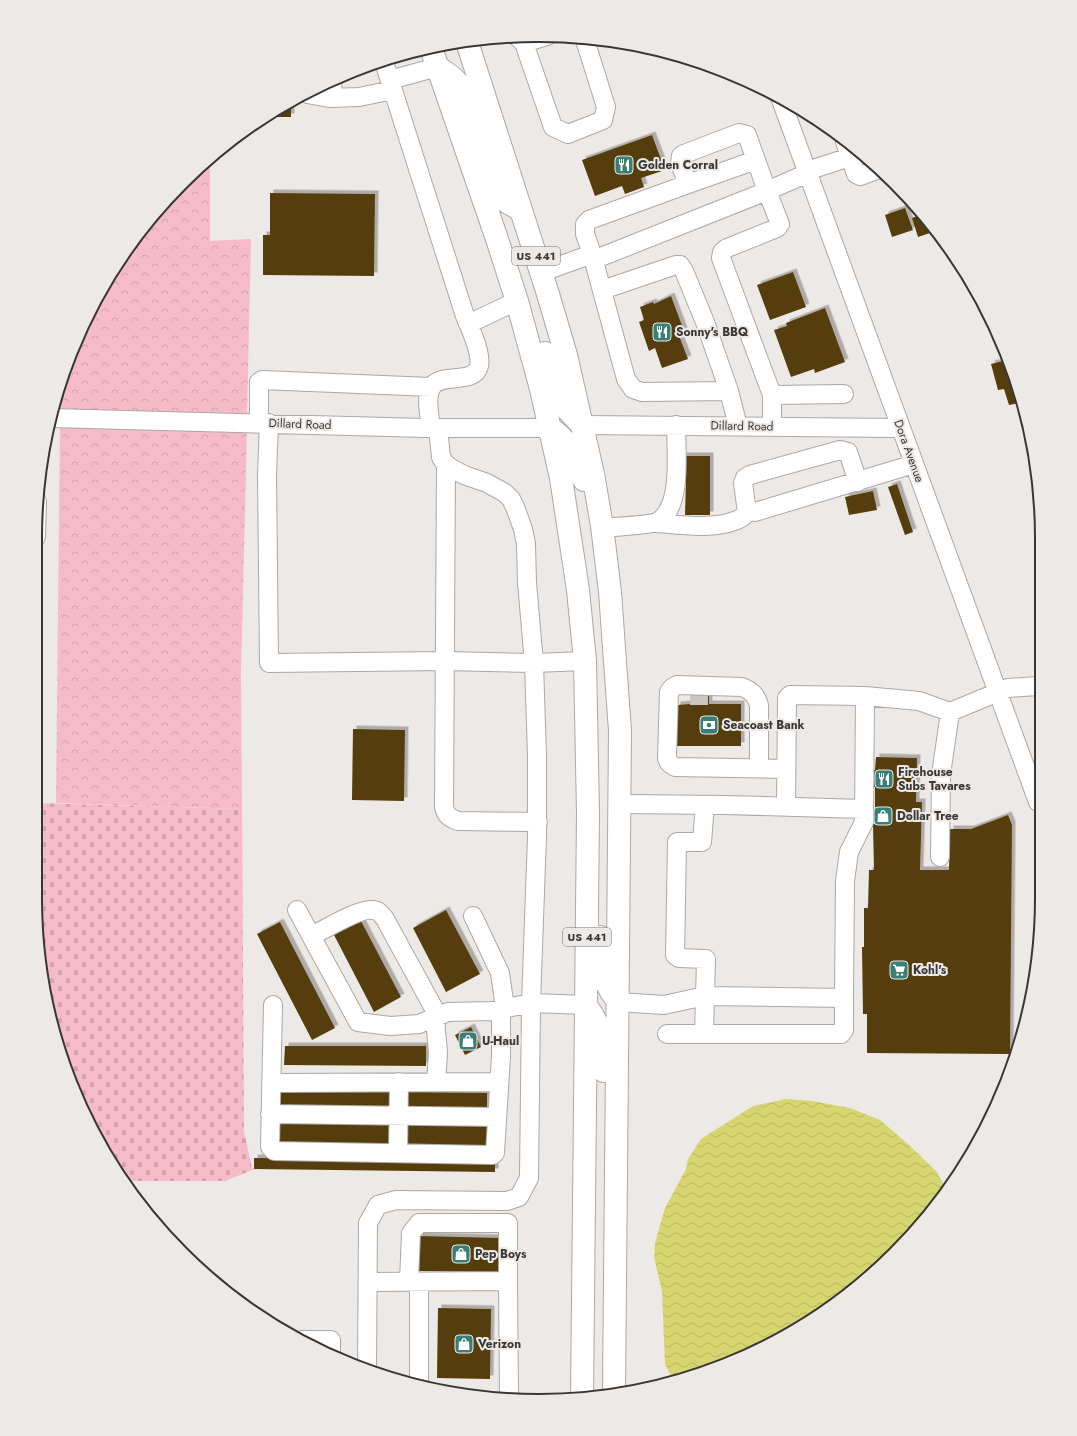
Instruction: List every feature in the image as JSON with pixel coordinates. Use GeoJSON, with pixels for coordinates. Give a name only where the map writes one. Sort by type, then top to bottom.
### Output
{"type":"FeatureCollection","features":[{"type":"Feature","properties":{"kind":"main road","name":"US 441"},"geometry":{"type":"LineString","coordinates":[[469,47],[542,272],[566,355],[583,425],[602,527],[610,592],[620,731],[614,1388]]}},
{"type":"Feature","properties":{"kind":"main road","name":"US 441"},"geometry":{"type":"LineString","coordinates":[[434,57],[517,301],[541,389],[561,478],[578,590],[585,661],[588,813],[582,1392]]}},
{"type":"Feature","properties":{"kind":"main road"},"geometry":{"type":"LineString","coordinates":[[434,57],[446,73],[460,84],[466,96],[499,192],[505,200],[521,210]]}},
{"type":"Feature","properties":{"kind":"main road"},"geometry":{"type":"LineString","coordinates":[[517,301],[528,307],[532,313],[563,405],[573,417],[583,425]]}},
{"type":"Feature","properties":{"kind":"main road"},"geometry":{"type":"LineString","coordinates":[[550,428],[562,436],[572,451],[602,527]]}},
{"type":"Feature","properties":{"kind":"main road"},"geometry":{"type":"LineString","coordinates":[[588,813],[594,824],[599,839],[601,856],[600,956],[603,973],[610,991],[618,1002]]}},
{"type":"Feature","properties":{"kind":"main road"},"geometry":{"type":"LineString","coordinates":[[586,1005],[594,1016],[601,1033],[604,1052],[603,1162],[605,1180],[616,1208]]}},
{"type":"Feature","properties":{"kind":"street"},"geometry":{"type":"LineString","coordinates":[[521,43],[553,127],[568,134],[603,120],[606,107],[586,44]]}},
{"type":"Feature","properties":{"kind":"street"},"geometry":{"type":"LineString","coordinates":[[333,89],[359,97],[392,85],[434,57]]}},
{"type":"Feature","properties":{"kind":"street"},"geometry":{"type":"LineString","coordinates":[[367,1363],[368,1223],[378,1205],[396,1200],[507,1201],[519,1197],[529,1178],[532,1003],[538,822],[534,663],[527,583],[526,544],[523,529],[511,499],[505,493],[487,483],[464,475],[446,464],[441,457],[429,409],[429,393],[431,387],[436,382],[446,379],[469,376],[479,367],[479,360],[476,343],[468,324],[385,66]]}},
{"type":"Feature","properties":{"kind":"street","name":"Dora Avenue"},"geometry":{"type":"LineString","coordinates":[[784,107],[1035,794]]}},
{"type":"Feature","properties":{"kind":"street"},"geometry":{"type":"LineString","coordinates":[[688,184],[680,164],[681,156],[740,133],[747,135],[780,224],[777,228],[727,248],[722,252],[721,258],[772,395],[772,426]]}},
{"type":"Feature","properties":{"kind":"street"},"geometry":{"type":"LineString","coordinates":[[542,272],[592,257],[767,191],[807,172],[847,150]]}},
{"type":"Feature","properties":{"kind":"street"},"geometry":{"type":"LineString","coordinates":[[849,151],[856,174],[860,176],[873,171]]}},
{"type":"Feature","properties":{"kind":"street"},"geometry":{"type":"LineString","coordinates":[[729,391],[642,392],[633,389],[626,379],[585,234],[585,224],[589,220],[756,160]]}},
{"type":"Feature","properties":{"kind":"street"},"geometry":{"type":"LineString","coordinates":[[602,290],[676,265],[680,266],[684,271],[705,322],[729,391],[738,426]]}},
{"type":"Feature","properties":{"kind":"street"},"geometry":{"type":"LineString","coordinates":[[468,324],[517,301]]}},
{"type":"Feature","properties":{"kind":"street"},"geometry":{"type":"LineString","coordinates":[[431,387],[262,380],[259,382],[264,423],[267,475],[269,663],[445,661],[534,663],[585,661]]}},
{"type":"Feature","properties":{"kind":"street"},"geometry":{"type":"LineString","coordinates":[[772,395],[844,394]]}},
{"type":"Feature","properties":{"kind":"street","name":"Dillard Road"},"geometry":{"type":"LineString","coordinates":[[57,418],[434,428],[550,428]]}},
{"type":"Feature","properties":{"kind":"street","name":"Dillard Road"},"geometry":{"type":"LineString","coordinates":[[583,425],[901,428]]}},
{"type":"Feature","properties":{"kind":"street"},"geometry":{"type":"LineString","coordinates":[[657,522],[668,512],[674,499],[676,480],[676,425]]}},
{"type":"Feature","properties":{"kind":"street"},"geometry":{"type":"LineString","coordinates":[[750,511],[746,505],[743,483],[745,478],[750,475],[840,450],[848,452],[858,482]]}},
{"type":"Feature","properties":{"kind":"street"},"geometry":{"type":"LineString","coordinates":[[446,464],[445,813],[450,818],[458,821],[538,822]]}},
{"type":"Feature","properties":{"kind":"street"},"geometry":{"type":"LineString","coordinates":[[602,527],[657,522],[687,526],[708,526],[737,520],[750,511],[755,512],[914,464]]}},
{"type":"Feature","properties":{"kind":"street"},"geometry":{"type":"LineString","coordinates":[[759,768],[759,705],[756,696],[750,690],[742,686],[677,685],[672,688],[669,692],[667,758],[669,763],[674,767],[786,769]]}},
{"type":"Feature","properties":{"kind":"street"},"geometry":{"type":"LineString","coordinates":[[786,807],[787,698],[790,695],[865,696],[919,701],[950,712],[1008,688],[1035,686]]}},
{"type":"Feature","properties":{"kind":"street"},"geometry":{"type":"LineString","coordinates":[[669,696],[690,696]]}},
{"type":"Feature","properties":{"kind":"street"},"geometry":{"type":"LineString","coordinates":[[709,696],[756,696]]}},
{"type":"Feature","properties":{"kind":"street"},"geometry":{"type":"LineString","coordinates":[[667,1034],[841,1034],[844,1030],[845,881],[849,852],[864,822],[865,696]]}},
{"type":"Feature","properties":{"kind":"street"},"geometry":{"type":"LineString","coordinates":[[940,857],[941,775],[950,712]]}},
{"type":"Feature","properties":{"kind":"street"},"geometry":{"type":"LineString","coordinates":[[620,804],[864,809]]}},
{"type":"Feature","properties":{"kind":"street"},"geometry":{"type":"LineString","coordinates":[[704,805],[702,842],[677,842],[675,955],[679,958],[706,959],[704,1034]]}},
{"type":"Feature","properties":{"kind":"street"},"geometry":{"type":"LineString","coordinates":[[311,936],[360,912],[370,909],[377,910],[381,913],[437,1017],[438,1053],[436,1082]]}},
{"type":"Feature","properties":{"kind":"street"},"geometry":{"type":"LineString","coordinates":[[297,910],[358,1022],[390,1026],[419,1024],[448,1012],[492,1011],[532,1003],[586,1005]]}},
{"type":"Feature","properties":{"kind":"street"},"geometry":{"type":"LineString","coordinates":[[273,1005],[270,1147],[274,1151],[493,1155],[495,1153],[503,1008],[500,973],[474,916]]}},
{"type":"Feature","properties":{"kind":"street"},"geometry":{"type":"LineString","coordinates":[[618,1002],[664,1005],[705,996],[844,998]]}},
{"type":"Feature","properties":{"kind":"street"},"geometry":{"type":"LineString","coordinates":[[398,1153],[399,1082]]}},
{"type":"Feature","properties":{"kind":"street"},"geometry":{"type":"LineString","coordinates":[[271,1083],[499,1082]]}},
{"type":"Feature","properties":{"kind":"street"},"geometry":{"type":"LineString","coordinates":[[270,1114],[497,1117]]}},
{"type":"Feature","properties":{"kind":"street"},"geometry":{"type":"LineString","coordinates":[[419,1379],[411,1233],[419,1223],[508,1223],[509,1393]]}},
{"type":"Feature","properties":{"kind":"street"},"geometry":{"type":"LineString","coordinates":[[368,1282],[508,1281]]}},
{"type":"Feature","properties":{"kind":"street"},"geometry":{"type":"LineString","coordinates":[[314,1340],[331,1340],[331,1348]]}},
{"type":"Feature","properties":{"kind":"green space"},"geometry":{"type":"Polygon","coordinates":[[[210,166],[210,241],[251,239],[247,416],[59,412],[68,379],[80,348],[93,319],[109,290],[145,236],[165,211],[187,187],[210,166]]]}},
{"type":"Feature","properties":{"kind":"green space"},"geometry":{"type":"Polygon","coordinates":[[[60,425],[247,429],[241,672],[242,809],[56,803],[60,425]]]}},
{"type":"Feature","properties":{"kind":"green space"},"geometry":{"type":"Polygon","coordinates":[[[42,803],[242,809],[244,1131],[252,1168],[255,1169],[225,1181],[132,1181],[109,1146],[93,1117],[68,1057],[59,1026],[46,962],[42,898],[42,803]]]}},
{"type":"Feature","properties":{"kind":"water"},"geometry":{"type":"Polygon","coordinates":[[[786,1099],[812,1101],[850,1108],[880,1120],[937,1172],[943,1184],[912,1225],[890,1249],[841,1291],[787,1327],[758,1343],[698,1368],[671,1376],[665,1364],[662,1291],[654,1257],[655,1243],[665,1208],[686,1169],[688,1159],[701,1139],[753,1106],[786,1099]]]}},
{"type":"Feature","properties":{"kind":"building"},"geometry":{"type":"Polygon","coordinates":[[[291,108],[291,117],[277,117],[291,108]]]}},
{"type":"Feature","properties":{"kind":"building","name":"Golden Corral"},"geometry":{"type":"Polygon","coordinates":[[[652,135],[665,170],[641,178],[644,187],[625,194],[622,186],[595,196],[582,160],[652,135]]]}},
{"type":"Feature","properties":{"kind":"building"},"geometry":{"type":"Polygon","coordinates":[[[270,193],[375,194],[374,276],[263,275],[263,235],[270,235],[270,193]]]}},
{"type":"Feature","properties":{"kind":"building"},"geometry":{"type":"Polygon","coordinates":[[[905,208],[913,230],[892,237],[885,215],[905,208]]]}},
{"type":"Feature","properties":{"kind":"building"},"geometry":{"type":"Polygon","coordinates":[[[916,217],[930,233],[918,237],[912,218],[916,217]]]}},
{"type":"Feature","properties":{"kind":"building"},"geometry":{"type":"Polygon","coordinates":[[[793,272],[806,307],[770,320],[757,285],[793,272]]]}},
{"type":"Feature","properties":{"kind":"building","name":"Sonny's BBQ"},"geometry":{"type":"Polygon","coordinates":[[[671,296],[684,331],[678,333],[688,359],[662,368],[655,348],[649,351],[639,322],[644,320],[640,307],[653,302],[654,304],[671,296]]]}},
{"type":"Feature","properties":{"kind":"building"},"geometry":{"type":"Polygon","coordinates":[[[825,308],[845,362],[815,373],[814,369],[791,377],[774,330],[787,326],[786,323],[825,308]]]}},
{"type":"Feature","properties":{"kind":"building"},"geometry":{"type":"Polygon","coordinates":[[[1002,361],[1016,404],[1009,405],[1004,389],[998,390],[991,364],[1002,361]]]}},
{"type":"Feature","properties":{"kind":"building"},"geometry":{"type":"Polygon","coordinates":[[[683,456],[710,456],[710,515],[685,515],[686,479],[683,479],[683,456]]]}},
{"type":"Feature","properties":{"kind":"building"},"geometry":{"type":"Polygon","coordinates":[[[897,484],[913,532],[905,535],[888,487],[897,484]]]}},
{"type":"Feature","properties":{"kind":"building"},"geometry":{"type":"Polygon","coordinates":[[[873,491],[877,510],[849,515],[845,497],[873,491]]]}},
{"type":"Feature","properties":{"kind":"building","name":"Seacoast Bank"},"geometry":{"type":"Polygon","coordinates":[[[690,689],[709,689],[709,704],[741,704],[741,746],[677,746],[677,705],[690,704],[690,689]]]}},
{"type":"Feature","properties":{"kind":"building"},"geometry":{"type":"Polygon","coordinates":[[[353,729],[405,730],[404,801],[352,800],[353,729]]]}},
{"type":"Feature","properties":{"kind":"building"},"geometry":{"type":"Polygon","coordinates":[[[876,757],[917,758],[916,802],[922,802],[920,870],[949,870],[950,829],[971,829],[1008,815],[1012,825],[1010,1054],[867,1053],[867,1014],[863,1014],[862,947],[864,947],[864,908],[868,908],[869,870],[874,870],[873,824],[875,824],[876,757]]]}},
{"type":"Feature","properties":{"kind":"building"},"geometry":{"type":"Polygon","coordinates":[[[446,910],[480,974],[446,992],[413,928],[446,910]]]}},
{"type":"Feature","properties":{"kind":"building"},"geometry":{"type":"Polygon","coordinates":[[[361,921],[401,997],[374,1012],[334,935],[361,921]]]}},
{"type":"Feature","properties":{"kind":"building"},"geometry":{"type":"Polygon","coordinates":[[[280,922],[335,1028],[312,1040],[257,934],[280,922]]]}},
{"type":"Feature","properties":{"kind":"building","name":"U-Haul"},"geometry":{"type":"Polygon","coordinates":[[[471,1027],[481,1047],[465,1055],[455,1035],[471,1027]]]}},
{"type":"Feature","properties":{"kind":"building"},"geometry":{"type":"Polygon","coordinates":[[[285,1046],[426,1046],[426,1066],[284,1065],[285,1046]]]}},
{"type":"Feature","properties":{"kind":"building"},"geometry":{"type":"Polygon","coordinates":[[[280,1091],[394,1092],[394,1109],[280,1108],[280,1091]]]}},
{"type":"Feature","properties":{"kind":"building"},"geometry":{"type":"Polygon","coordinates":[[[407,1092],[487,1093],[487,1110],[407,1109],[407,1092]]]}},
{"type":"Feature","properties":{"kind":"building"},"geometry":{"type":"Polygon","coordinates":[[[279,1122],[393,1123],[393,1146],[279,1145],[279,1122]]]}},
{"type":"Feature","properties":{"kind":"building"},"geometry":{"type":"Polygon","coordinates":[[[407,1123],[487,1124],[487,1147],[407,1146],[407,1123]]]}},
{"type":"Feature","properties":{"kind":"building"},"geometry":{"type":"Polygon","coordinates":[[[254,1158],[495,1160],[495,1172],[254,1169],[254,1158]]]}},
{"type":"Feature","properties":{"kind":"building","name":"Pep Boys"},"geometry":{"type":"Polygon","coordinates":[[[419,1236],[502,1238],[502,1272],[419,1271],[419,1236]]]}},
{"type":"Feature","properties":{"kind":"building","name":"Verizon"},"geometry":{"type":"Polygon","coordinates":[[[438,1308],[491,1309],[490,1379],[437,1378],[438,1308]]]}},
{"type":"Feature","properties":{"kind":"tunnel"},"geometry":{"type":"LineString","coordinates":[[690,696],[709,696]]}},
{"type":"Feature","properties":{"kind":"place","name":"Golden Corral"},"geometry":{"type":"Point","coordinates":[624,165]}},
{"type":"Feature","properties":{"kind":"place","name":"Sonny's BBQ"},"geometry":{"type":"Point","coordinates":[662,332]}},
{"type":"Feature","properties":{"kind":"place","name":"Seacoast Bank"},"geometry":{"type":"Point","coordinates":[709,725]}},
{"type":"Feature","properties":{"kind":"place","name":"Firehouse Subs Tavares"},"geometry":{"type":"Point","coordinates":[884,779]}},
{"type":"Feature","properties":{"kind":"place","name":"Dollar Tree"},"geometry":{"type":"Point","coordinates":[883,816]}},
{"type":"Feature","properties":{"kind":"place","name":"Kohl's"},"geometry":{"type":"Point","coordinates":[899,970]}},
{"type":"Feature","properties":{"kind":"place","name":"U-Haul"},"geometry":{"type":"Point","coordinates":[468,1041]}},
{"type":"Feature","properties":{"kind":"place","name":"Pep Boys"},"geometry":{"type":"Point","coordinates":[461,1254]}},
{"type":"Feature","properties":{"kind":"place","name":"Verizon"},"geometry":{"type":"Point","coordinates":[464,1344]}}]}
